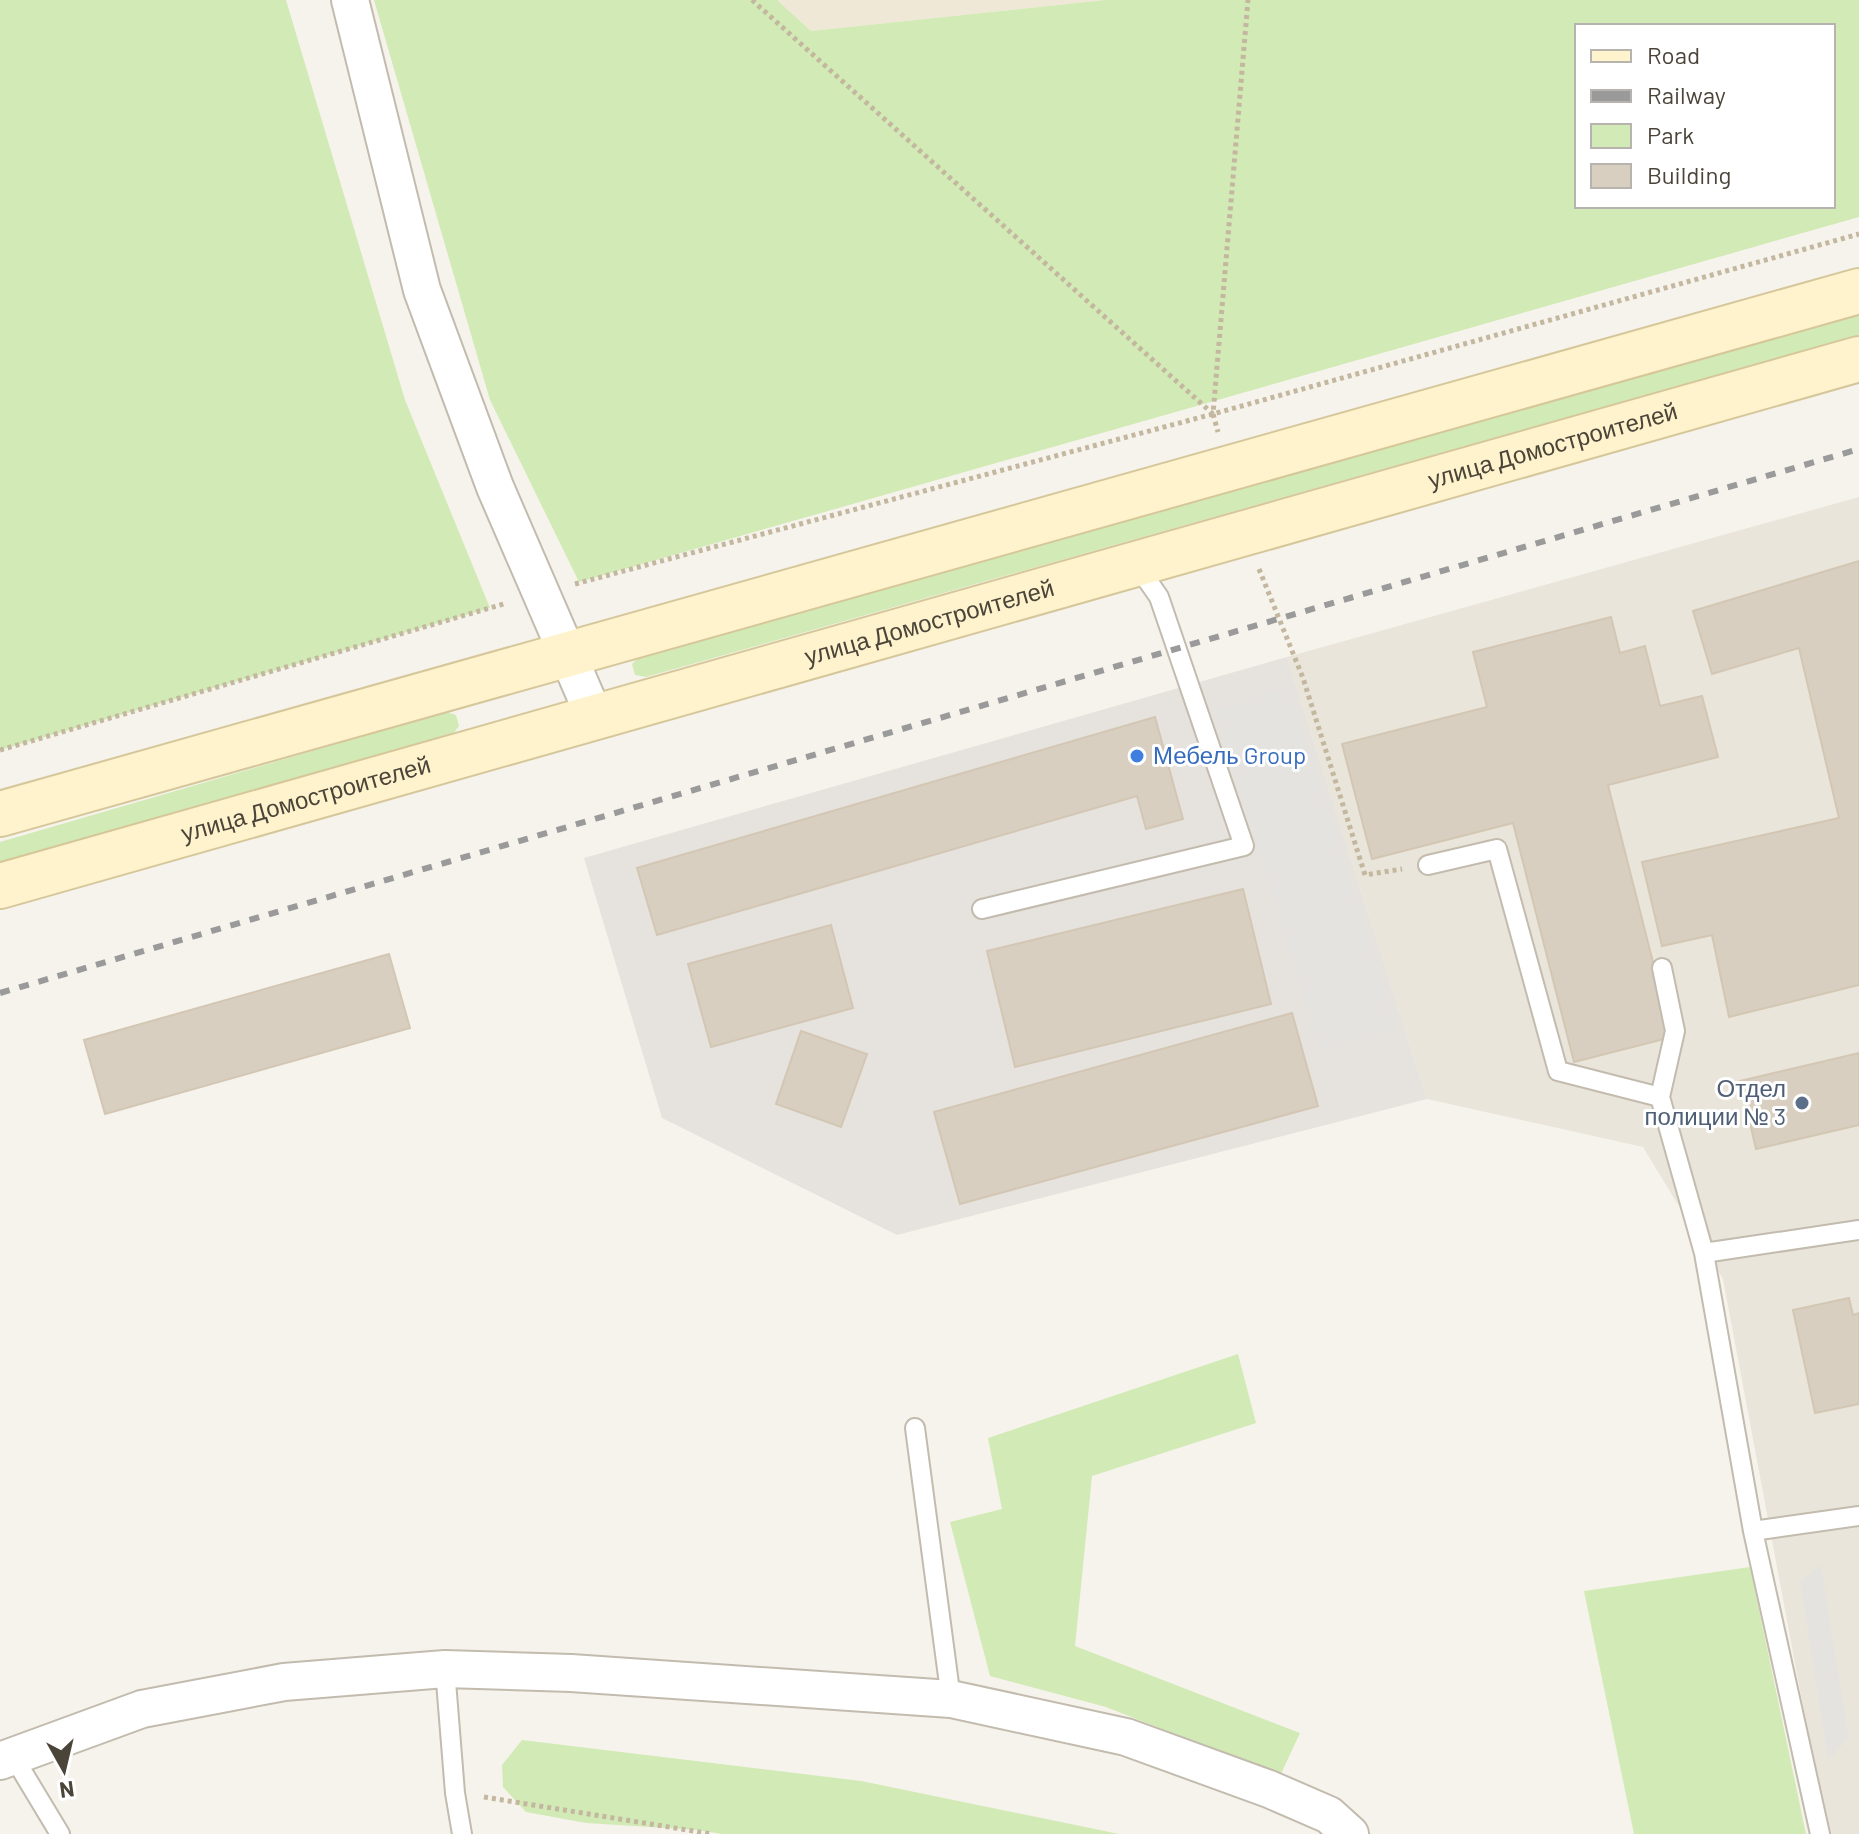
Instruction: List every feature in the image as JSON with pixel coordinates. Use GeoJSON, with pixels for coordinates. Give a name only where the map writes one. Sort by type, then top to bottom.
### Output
{"type":"FeatureCollection","features":[{"type":"Feature","properties":{"kind":"main road"},"geometry":{"type":"LineString","coordinates":[[0,814],[1859,291]]}},
{"type":"Feature","properties":{"kind":"main road","name":"улица Домостроителей"},"geometry":{"type":"LineString","coordinates":[[0,886],[1859,359]]}},
{"type":"Feature","properties":{"kind":"street"},"geometry":{"type":"LineString","coordinates":[[350,0],[422,290],[495,487],[595,718]]}},
{"type":"Feature","properties":{"kind":"street"},"geometry":{"type":"LineString","coordinates":[[6,1759],[142,1709],[284,1682],[445,1669],[571,1673],[951,1699],[1126,1737],[1269,1789],[1329,1815],[1350,1834]]}},
{"type":"Feature","properties":{"kind":"lane"},"geometry":{"type":"LineString","coordinates":[[982,909],[1244,846],[1159,597],[1136,564]]}},
{"type":"Feature","properties":{"kind":"lane"},"geometry":{"type":"LineString","coordinates":[[1428,865],[1497,849],[1558,1071],[1660,1097]]}},
{"type":"Feature","properties":{"kind":"lane"},"geometry":{"type":"LineString","coordinates":[[1662,968],[1675,1031],[1660,1097],[1704,1253],[1753,1531],[1820,1834]]}},
{"type":"Feature","properties":{"kind":"lane"},"geometry":{"type":"LineString","coordinates":[[1704,1253],[1859,1230]]}},
{"type":"Feature","properties":{"kind":"lane"},"geometry":{"type":"LineString","coordinates":[[915,1428],[951,1699]]}},
{"type":"Feature","properties":{"kind":"lane"},"geometry":{"type":"LineString","coordinates":[[1753,1531],[1859,1516]]}},
{"type":"Feature","properties":{"kind":"lane"},"geometry":{"type":"LineString","coordinates":[[445,1669],[455,1793],[462,1834]]}},
{"type":"Feature","properties":{"kind":"lane"},"geometry":{"type":"LineString","coordinates":[[6,1759],[60,1834]]}},
{"type":"Feature","properties":{"kind":"path"},"geometry":{"type":"LineString","coordinates":[[752,0],[1213,414]]}},
{"type":"Feature","properties":{"kind":"path"},"geometry":{"type":"LineString","coordinates":[[1213,414],[1248,0]]}},
{"type":"Feature","properties":{"kind":"path"},"geometry":{"type":"LineString","coordinates":[[0,750],[542,593],[1213,414],[1859,234]]}},
{"type":"Feature","properties":{"kind":"path"},"geometry":{"type":"LineString","coordinates":[[1258,568],[1303,678],[1365,875],[1428,865]]}},
{"type":"Feature","properties":{"kind":"path"},"geometry":{"type":"LineString","coordinates":[[455,1793],[712,1834]]}},
{"type":"Feature","properties":{"kind":"shaded area"},"geometry":{"type":"Polygon","coordinates":[[[777,0],[1105,0],[811,31],[777,0]]]}},
{"type":"Feature","properties":{"kind":"shaded area"},"geometry":{"type":"Polygon","coordinates":[[[1859,497],[1859,1834],[1827,1834],[1723,1279],[1643,1147],[1427,1099],[1287,657],[1859,497]]]}},
{"type":"Feature","properties":{"kind":"shaded area"},"geometry":{"type":"Polygon","coordinates":[[[1287,657],[1427,1099],[897,1235],[662,1118],[584,858],[1287,657]]]}},
{"type":"Feature","properties":{"kind":"shaded area"},"geometry":{"type":"Polygon","coordinates":[[[1290,687],[1396,1030],[1320,1051],[1216,710],[1290,687]]]}},
{"type":"Feature","properties":{"kind":"shaded area"},"geometry":{"type":"Polygon","coordinates":[[[1821,1565],[1849,1738],[1828,1760],[1800,1581],[1821,1565]]]}},
{"type":"Feature","properties":{"kind":"green space"},"geometry":{"type":"Polygon","coordinates":[[[0,0],[286,0],[405,400],[490,608],[0,750],[0,0]]]}},
{"type":"Feature","properties":{"kind":"green space"},"geometry":{"type":"Polygon","coordinates":[[[374,0],[777,0],[811,31],[1105,0],[1859,0],[1859,217],[579,582],[490,400],[374,0]]]}},
{"type":"Feature","properties":{"kind":"green space"},"geometry":{"type":"Polygon","coordinates":[[[1859,314],[1859,335],[646,677],[635,675],[632,664],[640,656],[1859,314]]]}},
{"type":"Feature","properties":{"kind":"green space"},"geometry":{"type":"Polygon","coordinates":[[[446,712],[456,715],[459,726],[452,735],[0,864],[0,842],[446,712]]]}},
{"type":"Feature","properties":{"kind":"green space"},"geometry":{"type":"Polygon","coordinates":[[[1238,1354],[1256,1423],[1092,1476],[1075,1646],[1300,1733],[1280,1776],[1106,1707],[990,1676],[950,1522],[1002,1509],[988,1438],[1238,1354]]]}},
{"type":"Feature","properties":{"kind":"green space"},"geometry":{"type":"Polygon","coordinates":[[[1750,1567],[1806,1834],[1634,1834],[1584,1591],[1750,1567]]]}},
{"type":"Feature","properties":{"kind":"green space"},"geometry":{"type":"Polygon","coordinates":[[[522,1740],[861,1781],[1119,1834],[722,1834],[586,1823],[526,1812],[503,1787],[502,1765],[522,1740]]]}},
{"type":"Feature","properties":{"kind":"building"},"geometry":{"type":"Polygon","coordinates":[[[1859,561],[1859,985],[1729,1017],[1712,935],[1662,946],[1642,862],[1839,818],[1799,648],[1712,674],[1693,611],[1859,561]]]}},
{"type":"Feature","properties":{"kind":"building"},"geometry":{"type":"Polygon","coordinates":[[[1611,617],[1620,653],[1645,646],[1660,706],[1702,696],[1718,757],[1608,785],[1672,1037],[1574,1062],[1513,823],[1372,859],[1342,744],[1487,707],[1473,652],[1611,617]]]}},
{"type":"Feature","properties":{"kind":"building"},"geometry":{"type":"Polygon","coordinates":[[[1155,717],[1183,819],[1146,829],[1137,796],[657,935],[637,868],[1155,717]]]}},
{"type":"Feature","properties":{"kind":"building"},"geometry":{"type":"Polygon","coordinates":[[[1243,889],[1271,1004],[1015,1067],[987,951],[1243,889]]]}},
{"type":"Feature","properties":{"kind":"building"},"geometry":{"type":"Polygon","coordinates":[[[831,925],[853,1008],[711,1047],[688,964],[831,925]]]}},
{"type":"Feature","properties":{"kind":"building"},"geometry":{"type":"Polygon","coordinates":[[[389,954],[410,1028],[105,1114],[84,1040],[389,954]]]}},
{"type":"Feature","properties":{"kind":"building"},"geometry":{"type":"Polygon","coordinates":[[[1292,1013],[1318,1106],[960,1204],[934,1112],[1292,1013]]]}},
{"type":"Feature","properties":{"kind":"building"},"geometry":{"type":"Polygon","coordinates":[[[801,1031],[867,1054],[841,1127],[776,1104],[801,1031]]]}},
{"type":"Feature","properties":{"kind":"building","name":"Отдел полиции № 3"},"geometry":{"type":"Polygon","coordinates":[[[1859,1053],[1859,1125],[1756,1149],[1740,1081],[1859,1053]]]}},
{"type":"Feature","properties":{"kind":"building"},"geometry":{"type":"Polygon","coordinates":[[[1849,1298],[1853,1315],[1859,1313],[1859,1404],[1815,1413],[1793,1310],[1849,1298]]]}},
{"type":"Feature","properties":{"kind":"railway"},"geometry":{"type":"LineString","coordinates":[[0,993],[1859,449]]}},
{"type":"Feature","properties":{"kind":"place","name":"Мебель Group"},"geometry":{"type":"Point","coordinates":[1137,756]}},
{"type":"Feature","properties":{"kind":"place","name":"Отдел полиции № 3"},"geometry":{"type":"Point","coordinates":[1802,1103]}}]}
